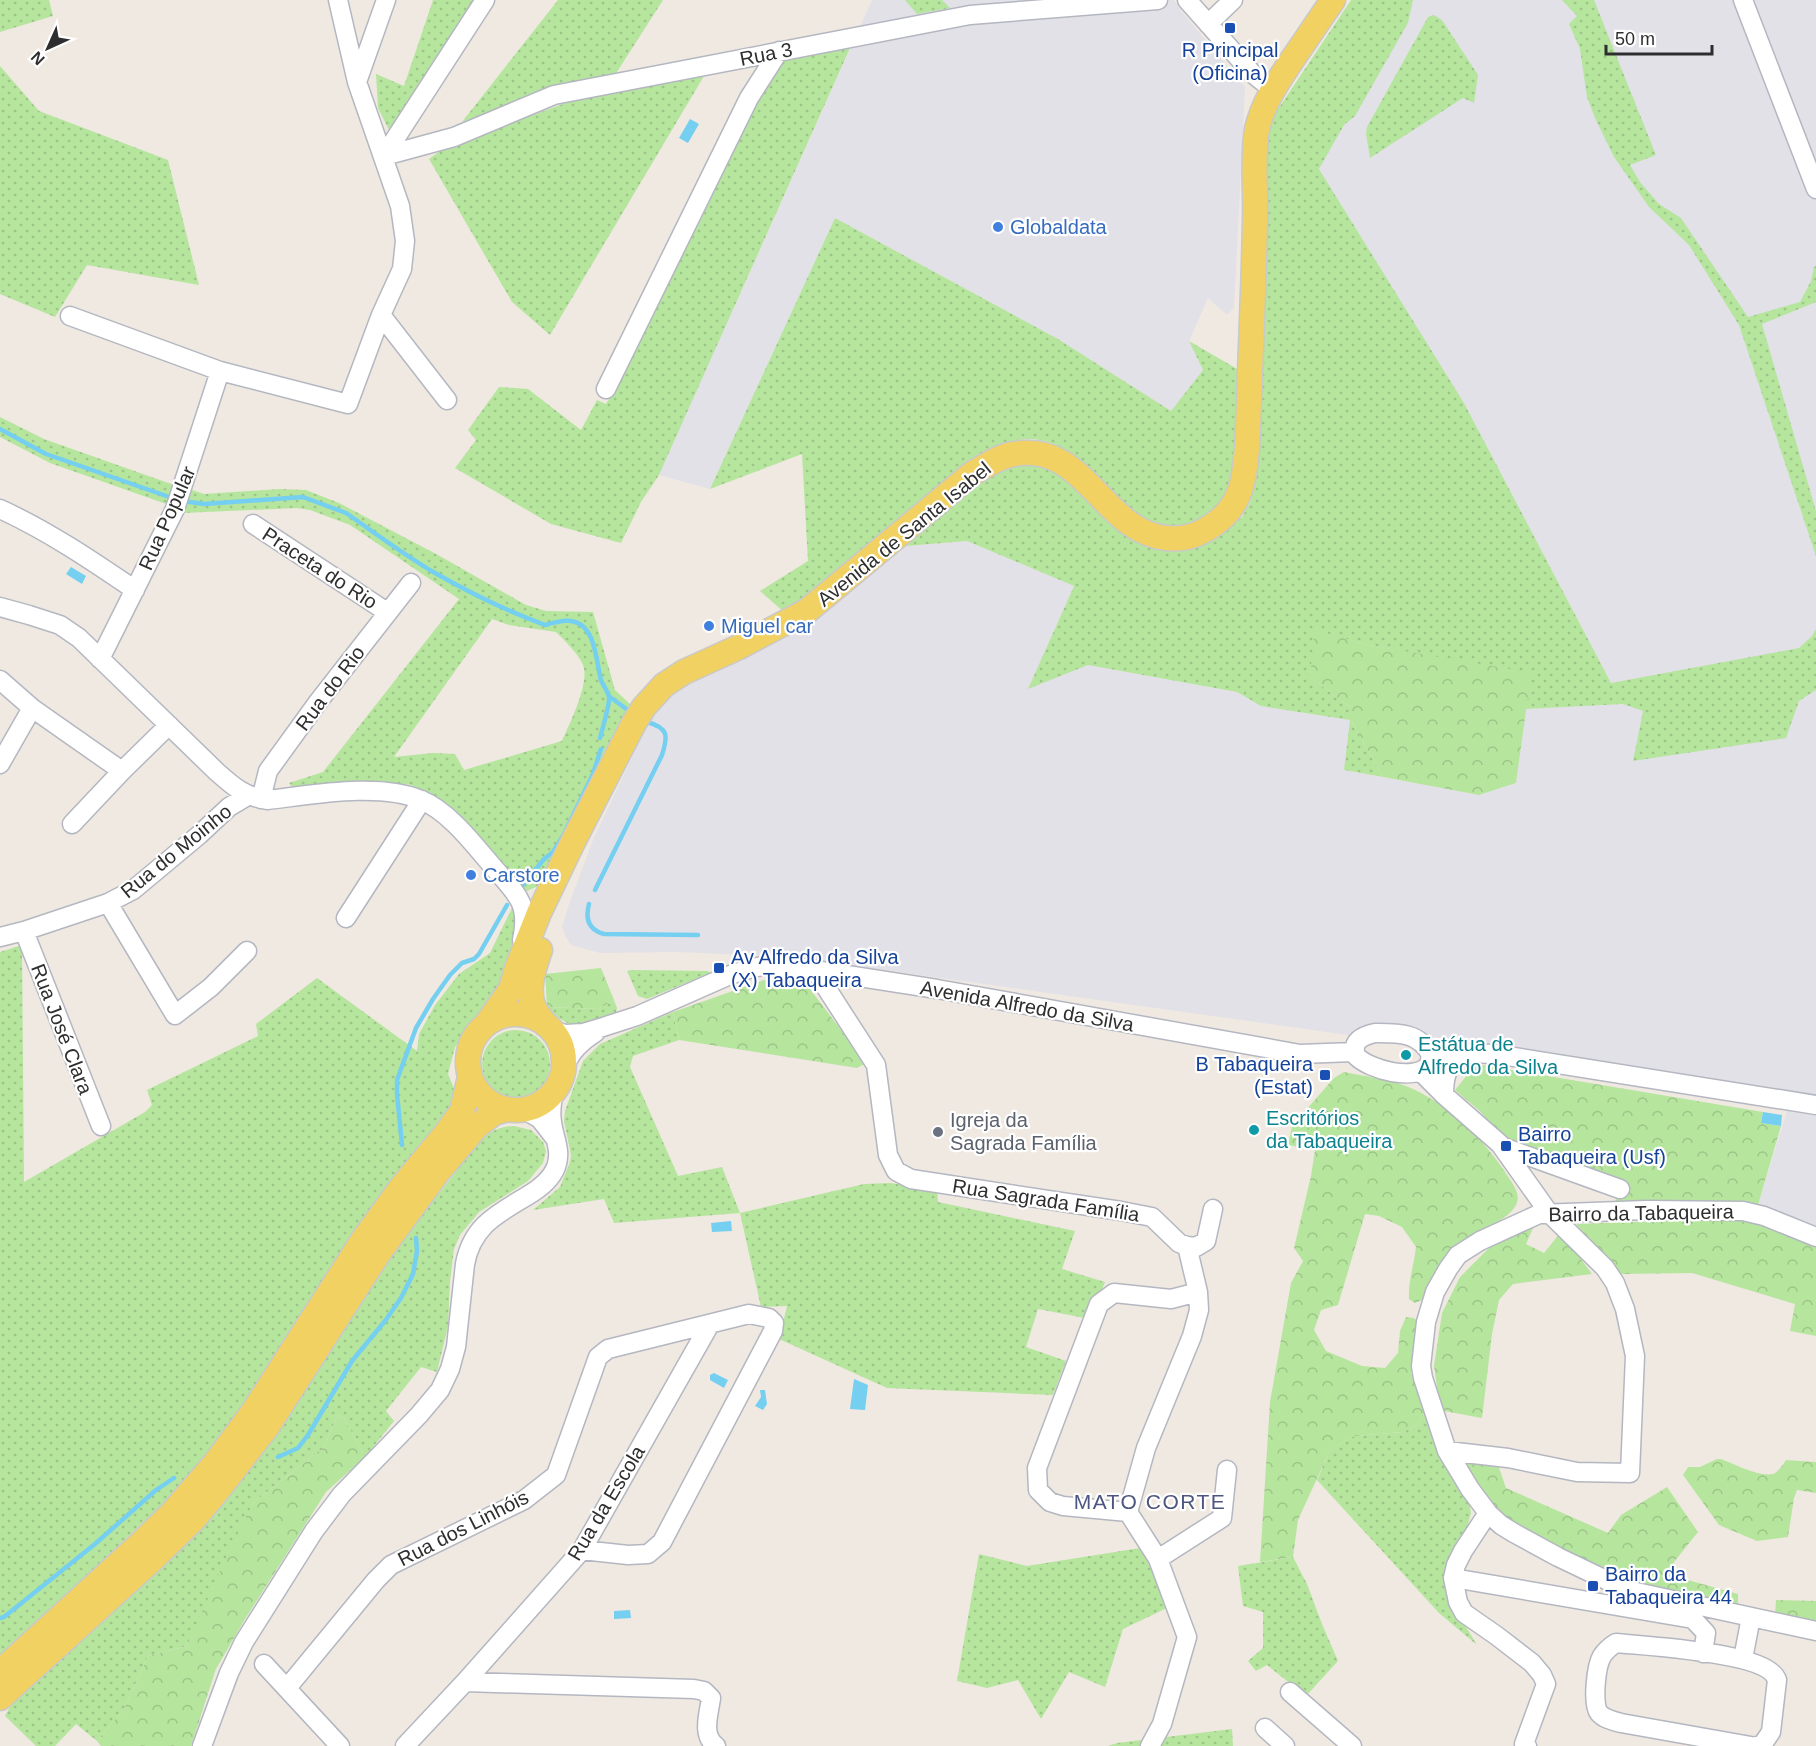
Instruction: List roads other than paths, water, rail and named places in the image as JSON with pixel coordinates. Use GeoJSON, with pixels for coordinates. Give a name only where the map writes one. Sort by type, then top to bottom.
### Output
{"type":"FeatureCollection","features":[{"type":"Feature","properties":{"kind":"main road","name":"Avenida de Santa Isabel"},"geometry":{"type":"LineString","coordinates":[[549,1028],[534,1007],[524,972],[539,913],[634,723],[653,695],[664,685],[684,672],[739,647],[807,611],[973,473],[1000,458],[1013,454],[1031,452],[1053,457],[1074,470],[1124,520],[1158,537],[1172,539],[1196,535],[1222,519],[1230,511],[1243,478],[1249,401],[1257,128],[1273,90],[1333,0]]}},
{"type":"Feature","properties":{"kind":"main road","name":"Avenida de Santa Isabel"},"geometry":{"type":"LineString","coordinates":[[488,1022],[524,972],[595,801]]}},
{"type":"Feature","properties":{"kind":"main road"},"geometry":{"type":"LineString","coordinates":[[0,1672],[172,1513],[216,1462],[265,1394],[363,1240],[462,1111],[470,1077],[468,1062],[470,1046],[477,1033],[488,1022],[502,1016],[517,1014],[532,1017],[549,1028],[562,1049],[559,1080],[546,1099],[535,1106],[494,1113],[477,1126],[438,1172],[378,1254],[267,1427],[214,1495],[193,1520],[155,1557],[0,1698]]}},
{"type":"Feature","properties":{"kind":"main road"},"geometry":{"type":"LineString","coordinates":[[470,1077],[485,1098],[495,1105],[515,1109]]}},
{"type":"Feature","properties":{"kind":"street"},"geometry":{"type":"LineString","coordinates":[[70,316],[220,371],[348,404],[381,315],[402,269],[405,241],[400,207],[357,82],[338,0]]}},
{"type":"Feature","properties":{"kind":"street"},"geometry":{"type":"LineString","coordinates":[[357,82],[386,0]]}},
{"type":"Feature","properties":{"kind":"street"},"geometry":{"type":"LineString","coordinates":[[384,156],[485,0]]}},
{"type":"Feature","properties":{"kind":"street","name":"Rua 3"},"geometry":{"type":"LineString","coordinates":[[384,156],[454,137],[554,95],[970,15],[1158,0]]}},
{"type":"Feature","properties":{"kind":"street"},"geometry":{"type":"LineString","coordinates":[[1187,0],[1252,74],[1273,90]]}},
{"type":"Feature","properties":{"kind":"street"},"geometry":{"type":"LineString","coordinates":[[1208,24],[1233,0]]}},
{"type":"Feature","properties":{"kind":"street"},"geometry":{"type":"LineString","coordinates":[[1743,0],[1816,189]]}},
{"type":"Feature","properties":{"kind":"street"},"geometry":{"type":"LineString","coordinates":[[606,389],[749,98],[779,51]]}},
{"type":"Feature","properties":{"kind":"street"},"geometry":{"type":"LineString","coordinates":[[381,315],[447,400]]}},
{"type":"Feature","properties":{"kind":"street","name":"Rua Popular"},"geometry":{"type":"LineString","coordinates":[[100,658],[175,509],[220,371]]}},
{"type":"Feature","properties":{"kind":"street"},"geometry":{"type":"LineString","coordinates":[[0,509],[79,552],[135,590]]}},
{"type":"Feature","properties":{"kind":"street","name":"Praceta do Rio"},"geometry":{"type":"LineString","coordinates":[[253,524],[387,612]]}},
{"type":"Feature","properties":{"kind":"street","name":"Rua do Rio"},"geometry":{"type":"LineString","coordinates":[[255,797],[268,771],[318,702],[411,583]]}},
{"type":"Feature","properties":{"kind":"street"},"geometry":{"type":"LineString","coordinates":[[0,607],[60,625],[79,638],[237,790],[267,800],[361,791],[393,792],[422,800],[442,813],[512,889],[539,913]]}},
{"type":"Feature","properties":{"kind":"street"},"geometry":{"type":"LineString","coordinates":[[0,680],[32,708],[122,771]]}},
{"type":"Feature","properties":{"kind":"street"},"geometry":{"type":"LineString","coordinates":[[0,764],[32,708]]}},
{"type":"Feature","properties":{"kind":"street"},"geometry":{"type":"LineString","coordinates":[[72,824],[169,725]]}},
{"type":"Feature","properties":{"kind":"street","name":"Rua do Moinho"},"geometry":{"type":"LineString","coordinates":[[0,937],[108,903],[133,890],[229,807],[255,797]]}},
{"type":"Feature","properties":{"kind":"street"},"geometry":{"type":"LineString","coordinates":[[346,918],[422,800]]}},
{"type":"Feature","properties":{"kind":"street"},"geometry":{"type":"LineString","coordinates":[[512,889],[522,896],[531,898],[546,891],[554,883]]}},
{"type":"Feature","properties":{"kind":"street"},"geometry":{"type":"LineString","coordinates":[[512,889],[523,906],[526,925],[524,972]]}},
{"type":"Feature","properties":{"kind":"street"},"geometry":{"type":"LineString","coordinates":[[108,903],[175,1015],[211,987],[247,951]]}},
{"type":"Feature","properties":{"kind":"street","name":"Rua José Clara"},"geometry":{"type":"LineString","coordinates":[[24,931],[100,1126]]}},
{"type":"Feature","properties":{"kind":"street","name":"Avenida Alfredo da Silva"},"geometry":{"type":"LineString","coordinates":[[549,1028],[566,1034],[603,1028],[637,1016],[730,975],[762,966],[789,966],[937,989],[1300,1053],[1354,1052]]}},
{"type":"Feature","properties":{"kind":"street","name":"Rua Sagrada Família"},"geometry":{"type":"LineString","coordinates":[[816,972],[876,1065],[888,1155],[896,1171],[911,1179],[1152,1217],[1179,1243],[1187,1246]]}},
{"type":"Feature","properties":{"kind":"street","name":"Avenida Alfredo da Silva"},"geometry":{"type":"LineString","coordinates":[[559,1080],[574,1050],[586,1038],[603,1028]]}},
{"type":"Feature","properties":{"kind":"street"},"geometry":{"type":"LineString","coordinates":[[1391,1033],[1411,1036],[1421,1041],[1431,1055],[1429,1065],[1421,1072],[1401,1073],[1376,1068],[1360,1060],[1354,1052],[1356,1042],[1360,1038],[1391,1033]]}},
{"type":"Feature","properties":{"kind":"street"},"geometry":{"type":"LineString","coordinates":[[1444,1095],[1446,1073],[1456,1059],[1464,1053]]}},
{"type":"Feature","properties":{"kind":"street"},"geometry":{"type":"LineString","coordinates":[[1431,1055],[1495,1054],[1816,1105]]}},
{"type":"Feature","properties":{"kind":"street"},"geometry":{"type":"LineString","coordinates":[[1421,1072],[1503,1147],[1549,1214],[1605,1268],[1615,1283],[1625,1309],[1635,1356],[1630,1473],[1577,1472],[1508,1458],[1447,1450]]}},
{"type":"Feature","properties":{"kind":"street"},"geometry":{"type":"LineString","coordinates":[[202,1746],[229,1673],[244,1642],[314,1531],[342,1494],[419,1415],[440,1390],[450,1369],[456,1347],[465,1264],[471,1244],[488,1221],[537,1190],[556,1168],[559,1155],[551,1106],[559,1080]]}},
{"type":"Feature","properties":{"kind":"street"},"geometry":{"type":"LineString","coordinates":[[515,1109],[540,1119],[557,1142]]}},
{"type":"Feature","properties":{"kind":"street"},"geometry":{"type":"LineString","coordinates":[[1503,1147],[1620,1189]]}},
{"type":"Feature","properties":{"kind":"street"},"geometry":{"type":"LineString","coordinates":[[1150,1746],[1162,1724],[1187,1637],[1158,1559],[1128,1512],[1146,1448],[1192,1336],[1199,1310],[1198,1292],[1187,1246],[1196,1247],[1206,1240],[1213,1209]]}},
{"type":"Feature","properties":{"kind":"street","name":"Bairro da Tabaqueira"},"geometry":{"type":"LineString","coordinates":[[1816,1237],[1764,1216],[1743,1211],[1646,1210],[1539,1214],[1480,1241],[1458,1256],[1435,1292],[1426,1322],[1421,1366],[1447,1450],[1470,1489],[1488,1513],[1501,1525],[1558,1557],[1627,1590],[1816,1631]]}},
{"type":"Feature","properties":{"kind":"street"},"geometry":{"type":"LineString","coordinates":[[1128,1512],[1063,1506],[1050,1502],[1038,1490],[1037,1468],[1099,1304],[1114,1293],[1171,1299],[1198,1292]]}},
{"type":"Feature","properties":{"kind":"street"},"geometry":{"type":"LineString","coordinates":[[582,1550],[628,1555],[648,1554],[662,1542],[773,1331],[774,1323],[769,1318],[749,1314],[710,1324]]}},
{"type":"Feature","properties":{"kind":"street","name":"Rua da Escola"},"geometry":{"type":"LineString","coordinates":[[405,1746],[582,1550],[710,1324]]}},
{"type":"Feature","properties":{"kind":"street","name":"Rua dos Linhóis"},"geometry":{"type":"LineString","coordinates":[[287,1688],[391,1565],[524,1500],[556,1475],[598,1357],[608,1350],[710,1324]]}},
{"type":"Feature","properties":{"kind":"street"},"geometry":{"type":"LineString","coordinates":[[1158,1559],[1222,1518],[1227,1470]]}},
{"type":"Feature","properties":{"kind":"street"},"geometry":{"type":"LineString","coordinates":[[1488,1513],[1463,1551],[1453,1578],[1458,1602],[1464,1612],[1532,1663],[1546,1684],[1525,1745]]}},
{"type":"Feature","properties":{"kind":"street"},"geometry":{"type":"LineString","coordinates":[[1453,1578],[1693,1619],[1706,1633],[1703,1653]]}},
{"type":"Feature","properties":{"kind":"street"},"geometry":{"type":"LineString","coordinates":[[1743,1659],[1751,1617]]}},
{"type":"Feature","properties":{"kind":"street"},"geometry":{"type":"LineString","coordinates":[[1616,1643],[1743,1659],[1770,1670],[1777,1680],[1771,1732],[1762,1744],[1753,1746],[1621,1724],[1601,1716],[1596,1709],[1598,1667],[1601,1657],[1616,1643]]}},
{"type":"Feature","properties":{"kind":"street"},"geometry":{"type":"LineString","coordinates":[[264,1664],[340,1746]]}},
{"type":"Feature","properties":{"kind":"street"},"geometry":{"type":"LineString","coordinates":[[465,1682],[704,1691],[711,1698],[706,1734],[716,1746]]}},
{"type":"Feature","properties":{"kind":"street"},"geometry":{"type":"LineString","coordinates":[[1290,1692],[1353,1746]]}},
{"type":"Feature","properties":{"kind":"street"},"geometry":{"type":"LineString","coordinates":[[1265,1728],[1285,1746]]}},
{"type":"Feature","properties":{"kind":"water"},"geometry":{"type":"Polygon","coordinates":[[[690,119],[699,124],[688,143],[679,138],[690,119]]]}},
{"type":"Feature","properties":{"kind":"water"},"geometry":{"type":"Polygon","coordinates":[[[71,567],[86,576],[82,584],[66,574],[71,567]]]}},
{"type":"Feature","properties":{"kind":"water"},"geometry":{"type":"Polygon","coordinates":[[[1763,1112],[1782,1115],[1781,1126],[1761,1123],[1763,1112]]]}},
{"type":"Feature","properties":{"kind":"water"},"geometry":{"type":"Polygon","coordinates":[[[731,1221],[732,1231],[712,1232],[711,1223],[731,1221]]]}},
{"type":"Feature","properties":{"kind":"water"},"geometry":{"type":"Polygon","coordinates":[[[714,1373],[728,1380],[724,1388],[710,1380],[710,1375],[714,1373]]]}},
{"type":"Feature","properties":{"kind":"water"},"geometry":{"type":"Polygon","coordinates":[[[854,1379],[868,1385],[865,1410],[850,1409],[854,1379]]]}},
{"type":"Feature","properties":{"kind":"water"},"geometry":{"type":"Polygon","coordinates":[[[760,1390],[765,1390],[767,1404],[763,1410],[755,1406],[761,1397],[760,1390]]]}},
{"type":"Feature","properties":{"kind":"water"},"geometry":{"type":"Polygon","coordinates":[[[630,1610],[631,1618],[614,1619],[614,1611],[630,1610]]]}},
{"type":"Feature","properties":{"kind":"waterway"},"geometry":{"type":"LineString","coordinates":[[0,429],[46,454],[175,499]]}},
{"type":"Feature","properties":{"kind":"waterway"},"geometry":{"type":"LineString","coordinates":[[183,501],[204,504],[303,497],[346,513],[412,559],[462,588],[517,614],[545,625],[549,624]]}},
{"type":"Feature","properties":{"kind":"waterway"},"geometry":{"type":"LineString","coordinates":[[552,623],[569,621],[579,624],[586,629],[594,645],[601,680],[609,697],[600,738]]}},
{"type":"Feature","properties":{"kind":"waterway"},"geometry":{"type":"LineString","coordinates":[[610,697],[629,711]]}},
{"type":"Feature","properties":{"kind":"waterway"},"geometry":{"type":"LineString","coordinates":[[595,890],[662,755],[665,734],[659,727],[647,722]]}},
{"type":"Feature","properties":{"kind":"waterway"},"geometry":{"type":"LineString","coordinates":[[522,886],[544,859],[553,852],[563,836],[593,774],[601,749]]}},
{"type":"Feature","properties":{"kind":"waterway"},"geometry":{"type":"LineString","coordinates":[[589,904],[589,923],[595,930],[604,934],[698,935]]}},
{"type":"Feature","properties":{"kind":"waterway"},"geometry":{"type":"LineString","coordinates":[[402,1145],[397,1080],[416,1028],[450,975],[462,963],[474,959],[479,954],[507,905]]}},
{"type":"Feature","properties":{"kind":"waterway"},"geometry":{"type":"LineString","coordinates":[[278,1457],[298,1448],[352,1361],[401,1298],[413,1274],[417,1251],[416,1238]]}},
{"type":"Feature","properties":{"kind":"waterway"},"geometry":{"type":"LineString","coordinates":[[0,1618],[95,1544],[156,1490],[174,1478]]}},
{"type":"Feature","properties":{"kind":"place","name":"R Principal (Oficina)"},"geometry":{"type":"Point","coordinates":[1230,28]}},
{"type":"Feature","properties":{"kind":"place","name":"Globaldata"},"geometry":{"type":"Point","coordinates":[998,227]}},
{"type":"Feature","properties":{"kind":"place","name":"Miguel car"},"geometry":{"type":"Point","coordinates":[709,626]}},
{"type":"Feature","properties":{"kind":"place","name":"Carstore"},"geometry":{"type":"Point","coordinates":[471,875]}},
{"type":"Feature","properties":{"kind":"place","name":"Av Alfredo da Silva (X) Tabaqueira"},"geometry":{"type":"Point","coordinates":[719,968]}},
{"type":"Feature","properties":{"kind":"place","name":"Estátua de Alfredo da Silva"},"geometry":{"type":"Point","coordinates":[1406,1055]}},
{"type":"Feature","properties":{"kind":"place","name":"B Tabaqueira (Estat)"},"geometry":{"type":"Point","coordinates":[1325,1075]}},
{"type":"Feature","properties":{"kind":"place","name":"Escritórios da Tabaqueira"},"geometry":{"type":"Point","coordinates":[1254,1130]}},
{"type":"Feature","properties":{"kind":"place","name":"Igreja da Sagrada Família"},"geometry":{"type":"Point","coordinates":[938,1132]}},
{"type":"Feature","properties":{"kind":"place","name":"Bairro Tabaqueira (Usf)"},"geometry":{"type":"Point","coordinates":[1506,1146]}},
{"type":"Feature","properties":{"kind":"place","name":"Bairro da Tabaqueira 44"},"geometry":{"type":"Point","coordinates":[1593,1586]}},
{"type":"Feature","properties":{"kind":"district","name":"MATO CORTE"},"geometry":{"type":"Point","coordinates":[1150,1502]}}]}
